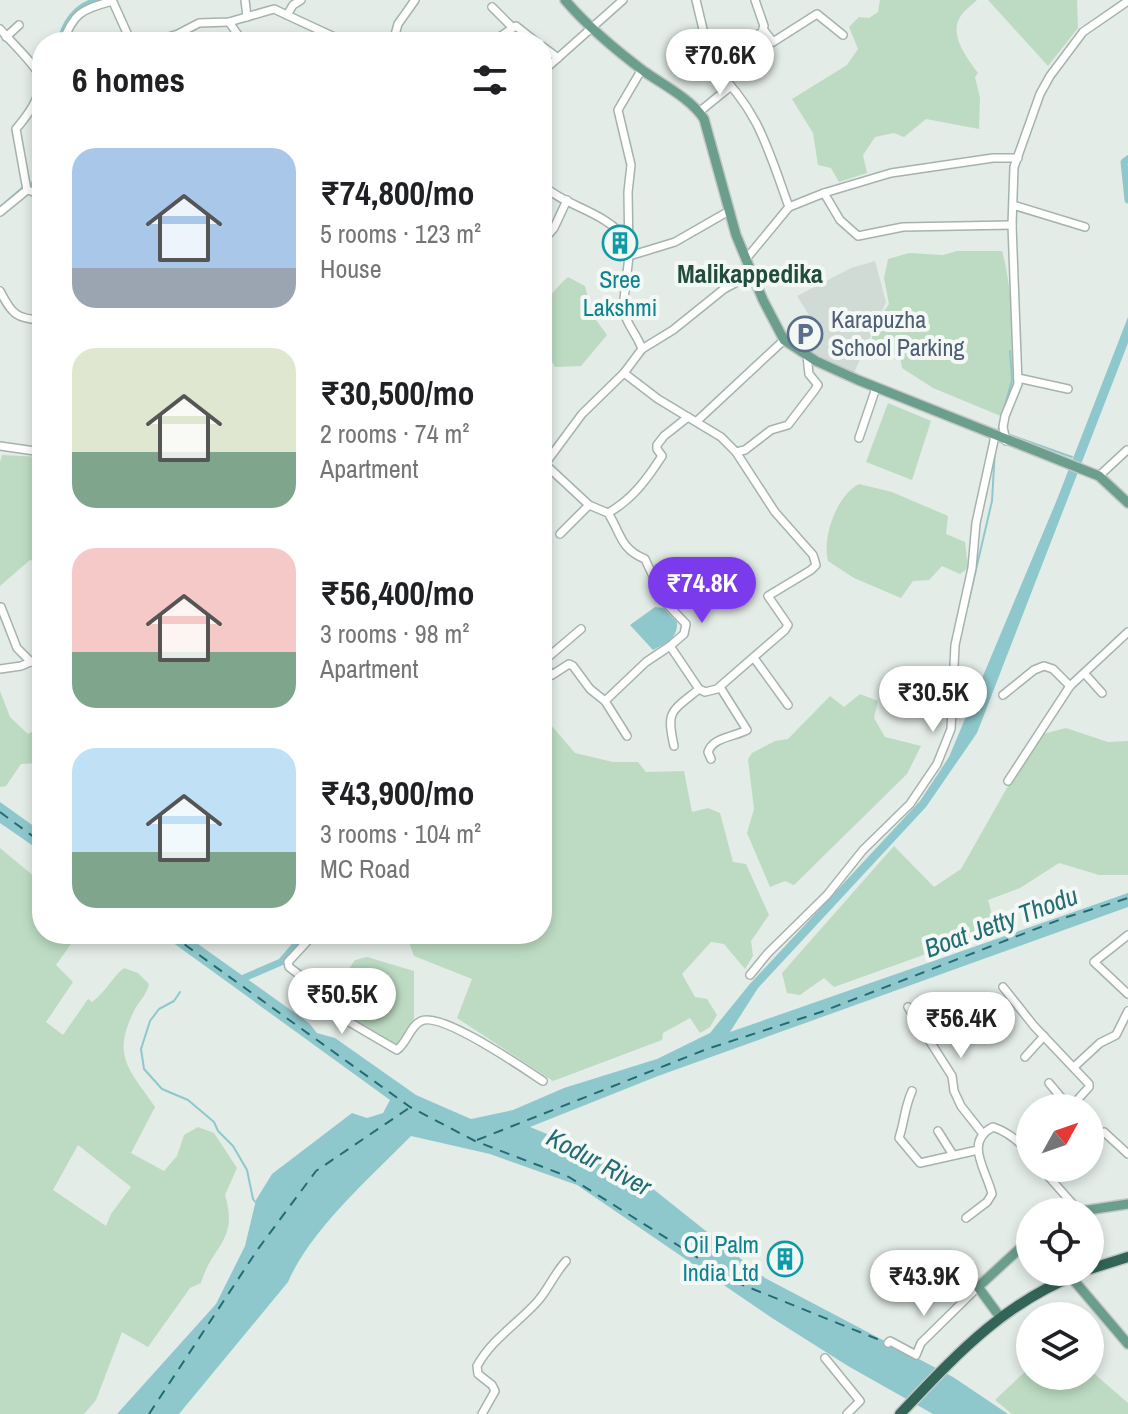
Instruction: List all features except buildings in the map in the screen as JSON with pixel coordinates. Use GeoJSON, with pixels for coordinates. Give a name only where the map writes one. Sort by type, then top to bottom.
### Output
{"type":"FeatureCollection","features":[{"type":"Feature","properties":{"kind":"highway"},"geometry":{"type":"LineString","coordinates":[[1104,1265],[1128,1257]]}},
{"type":"Feature","properties":{"kind":"highway"},"geometry":{"type":"LineString","coordinates":[[903,1412],[952,1360],[1000,1317],[1055,1286]]}},
{"type":"Feature","properties":{"kind":"main road"},"geometry":{"type":"LineString","coordinates":[[565,0],[592,29],[699,112],[707,125],[729,211],[746,259],[784,340],[807,356],[876,388],[1099,476],[1125,496]]}},
{"type":"Feature","properties":{"kind":"main road"},"geometry":{"type":"LineString","coordinates":[[1104,1208],[1128,1204]]}},
{"type":"Feature","properties":{"kind":"main road"},"geometry":{"type":"LineString","coordinates":[[1000,1317],[978,1287],[1016,1252]]}},
{"type":"Feature","properties":{"kind":"main road"},"geometry":{"type":"LineString","coordinates":[[1079,1286],[1128,1344]]}},
{"type":"Feature","properties":{"kind":"street"},"geometry":{"type":"LineString","coordinates":[[245,0],[247,17]]}},
{"type":"Feature","properties":{"kind":"street"},"geometry":{"type":"LineString","coordinates":[[287,15],[293,5],[301,0]]}},
{"type":"Feature","properties":{"kind":"street"},"geometry":{"type":"LineString","coordinates":[[396,32],[415,0]]}},
{"type":"Feature","properties":{"kind":"street"},"geometry":{"type":"LineString","coordinates":[[552,63],[623,0]]}},
{"type":"Feature","properties":{"kind":"street"},"geometry":{"type":"LineString","coordinates":[[696,0],[712,67],[731,86],[759,124],[789,207]]}},
{"type":"Feature","properties":{"kind":"street"},"geometry":{"type":"LineString","coordinates":[[755,0],[763,29],[773,42],[817,14],[843,35]]}},
{"type":"Feature","properties":{"kind":"street"},"geometry":{"type":"LineString","coordinates":[[750,975],[924,787],[946,744],[952,711],[955,645],[972,568],[976,523],[1018,378],[1012,225],[1014,167],[1040,94],[1050,76],[1083,32],[1128,1]]}},
{"type":"Feature","properties":{"kind":"street"},"geometry":{"type":"LineString","coordinates":[[68,32],[80,12],[109,2],[113,2],[126,32]]}},
{"type":"Feature","properties":{"kind":"street"},"geometry":{"type":"LineString","coordinates":[[492,7],[512,27]]}},
{"type":"Feature","properties":{"kind":"street"},"geometry":{"type":"LineString","coordinates":[[182,32],[199,23],[229,22],[274,9],[319,32]]}},
{"type":"Feature","properties":{"kind":"street"},"geometry":{"type":"LineString","coordinates":[[229,22],[236,32]]}},
{"type":"Feature","properties":{"kind":"street"},"geometry":{"type":"LineString","coordinates":[[6,37],[19,25]]}},
{"type":"Feature","properties":{"kind":"street"},"geometry":{"type":"LineString","coordinates":[[505,32],[516,26],[524,32]]}},
{"type":"Feature","properties":{"kind":"street"},"geometry":{"type":"LineString","coordinates":[[0,29],[32,67]]}},
{"type":"Feature","properties":{"kind":"street"},"geometry":{"type":"LineString","coordinates":[[712,67],[757,37],[763,29]]}},
{"type":"Feature","properties":{"kind":"street"},"geometry":{"type":"LineString","coordinates":[[552,54],[558,58]]}},
{"type":"Feature","properties":{"kind":"street"},"geometry":{"type":"LineString","coordinates":[[642,69],[618,110],[630,158],[629,256],[624,316],[642,349]]}},
{"type":"Feature","properties":{"kind":"street"},"geometry":{"type":"LineString","coordinates":[[699,112],[731,86]]}},
{"type":"Feature","properties":{"kind":"street"},"geometry":{"type":"LineString","coordinates":[[32,109],[16,129],[27,183],[32,189]]}},
{"type":"Feature","properties":{"kind":"street"},"geometry":{"type":"LineString","coordinates":[[746,259],[789,207],[824,193],[905,171],[993,158],[1018,158]]}},
{"type":"Feature","properties":{"kind":"street"},"geometry":{"type":"LineString","coordinates":[[0,212],[27,183]]}},
{"type":"Feature","properties":{"kind":"street"},"geometry":{"type":"LineString","coordinates":[[552,193],[600,215],[629,243]]}},
{"type":"Feature","properties":{"kind":"street"},"geometry":{"type":"LineString","coordinates":[[824,193],[840,220],[858,236],[903,227],[1012,225]]}},
{"type":"Feature","properties":{"kind":"street"},"geometry":{"type":"LineString","coordinates":[[552,230],[567,200]]}},
{"type":"Feature","properties":{"kind":"street"},"geometry":{"type":"LineString","coordinates":[[1013,205],[1085,227]]}},
{"type":"Feature","properties":{"kind":"street"},"geometry":{"type":"LineString","coordinates":[[629,256],[675,242],[729,211]]}},
{"type":"Feature","properties":{"kind":"street"},"geometry":{"type":"LineString","coordinates":[[552,455],[586,409],[624,373],[642,349],[673,330],[724,289],[752,274]]}},
{"type":"Feature","properties":{"kind":"street"},"geometry":{"type":"LineString","coordinates":[[0,291],[10,308],[22,319],[32,320]]}},
{"type":"Feature","properties":{"kind":"street"},"geometry":{"type":"LineString","coordinates":[[0,313],[10,308]]}},
{"type":"Feature","properties":{"kind":"street"},"geometry":{"type":"LineString","coordinates":[[697,421],[784,340]]}},
{"type":"Feature","properties":{"kind":"street"},"geometry":{"type":"LineString","coordinates":[[736,452],[745,450],[771,430],[788,425],[818,385],[809,374],[807,356]]}},
{"type":"Feature","properties":{"kind":"street"},"geometry":{"type":"LineString","coordinates":[[624,373],[658,399],[721,437],[736,452],[775,512],[813,555],[816,565],[768,596],[788,625],[720,687],[705,692],[699,689],[670,646]]}},
{"type":"Feature","properties":{"kind":"street"},"geometry":{"type":"LineString","coordinates":[[1018,378],[1068,389]]}},
{"type":"Feature","properties":{"kind":"street"},"geometry":{"type":"LineString","coordinates":[[859,438],[876,388]]}},
{"type":"Feature","properties":{"kind":"street"},"geometry":{"type":"LineString","coordinates":[[608,513],[637,491],[662,456],[657,449],[659,442],[688,417]]}},
{"type":"Feature","properties":{"kind":"street"},"geometry":{"type":"LineString","coordinates":[[0,446],[32,451]]}},
{"type":"Feature","properties":{"kind":"street"},"geometry":{"type":"LineString","coordinates":[[1099,476],[1127,450]]}},
{"type":"Feature","properties":{"kind":"street"},"geometry":{"type":"LineString","coordinates":[[552,473],[589,505],[608,513],[625,547],[633,555],[645,559],[665,602],[686,624],[684,634],[646,662],[605,701]]}},
{"type":"Feature","properties":{"kind":"street"},"geometry":{"type":"LineString","coordinates":[[560,534],[589,505]]}},
{"type":"Feature","properties":{"kind":"street"},"geometry":{"type":"LineString","coordinates":[[1,607],[17,648],[32,662]]}},
{"type":"Feature","properties":{"kind":"street"},"geometry":{"type":"LineString","coordinates":[[552,654],[581,629]]}},
{"type":"Feature","properties":{"kind":"street"},"geometry":{"type":"LineString","coordinates":[[1008,781],[1070,686],[1126,638]]}},
{"type":"Feature","properties":{"kind":"street"},"geometry":{"type":"LineString","coordinates":[[754,658],[788,705]]}},
{"type":"Feature","properties":{"kind":"street"},"geometry":{"type":"LineString","coordinates":[[0,669],[32,662]]}},
{"type":"Feature","properties":{"kind":"street"},"geometry":{"type":"LineString","coordinates":[[552,675],[569,664],[573,666],[590,689],[605,701],[627,736]]}},
{"type":"Feature","properties":{"kind":"street"},"geometry":{"type":"LineString","coordinates":[[1003,695],[1044,666],[1053,669],[1070,686]]}},
{"type":"Feature","properties":{"kind":"street"},"geometry":{"type":"LineString","coordinates":[[1085,674],[1102,693]]}},
{"type":"Feature","properties":{"kind":"street"},"geometry":{"type":"LineString","coordinates":[[889,681],[952,711]]}},
{"type":"Feature","properties":{"kind":"street"},"geometry":{"type":"LineString","coordinates":[[711,759],[709,746],[747,730],[720,687]]}},
{"type":"Feature","properties":{"kind":"street"},"geometry":{"type":"LineString","coordinates":[[674,746],[668,721],[671,713],[699,689]]}},
{"type":"Feature","properties":{"kind":"street"},"geometry":{"type":"LineString","coordinates":[[1128,935],[1094,962],[1128,994]]}},
{"type":"Feature","properties":{"kind":"street"},"geometry":{"type":"LineString","coordinates":[[305,944],[288,962],[289,967],[314,986],[313,1005],[397,1050],[417,1023],[432,1020],[460,1030],[543,1081]]}},
{"type":"Feature","properties":{"kind":"street"},"geometry":{"type":"LineString","coordinates":[[1003,987],[1090,1086],[1083,1094]]}},
{"type":"Feature","properties":{"kind":"street"},"geometry":{"type":"LineString","coordinates":[[908,1007],[952,1076],[961,1106],[983,1134]]}},
{"type":"Feature","properties":{"kind":"street"},"geometry":{"type":"LineString","coordinates":[[1074,1067],[1100,1043],[1116,1035],[1128,1013]]}},
{"type":"Feature","properties":{"kind":"street"},"geometry":{"type":"LineString","coordinates":[[1025,1057],[1044,1036]]}},
{"type":"Feature","properties":{"kind":"street"},"geometry":{"type":"LineString","coordinates":[[1049,1083],[1058,1094]]}},
{"type":"Feature","properties":{"kind":"street"},"geometry":{"type":"LineString","coordinates":[[912,1091],[904,1109],[905,1121],[900,1142],[920,1163],[978,1150]]}},
{"type":"Feature","properties":{"kind":"street"},"geometry":{"type":"LineString","coordinates":[[966,1218],[987,1202],[992,1194],[978,1159],[983,1134],[993,1127],[1016,1141]]}},
{"type":"Feature","properties":{"kind":"street"},"geometry":{"type":"LineString","coordinates":[[938,1131],[953,1155]]}},
{"type":"Feature","properties":{"kind":"street"},"geometry":{"type":"LineString","coordinates":[[1104,1132],[1128,1154]]}},
{"type":"Feature","properties":{"kind":"street"},"geometry":{"type":"LineString","coordinates":[[1052,1182],[1066,1198]]}},
{"type":"Feature","properties":{"kind":"street"},"geometry":{"type":"LineString","coordinates":[[482,1414],[495,1391],[478,1374],[477,1366],[494,1341],[543,1295],[566,1261]]}},
{"type":"Feature","properties":{"kind":"street"},"geometry":{"type":"LineString","coordinates":[[888,1343],[890,1341],[916,1355],[921,1343],[978,1287]]}},
{"type":"Feature","properties":{"kind":"street"},"geometry":{"type":"LineString","coordinates":[[825,1358],[860,1401],[847,1414]]}},
{"type":"Feature","properties":{"kind":"shaded area"},"geometry":{"type":"Polygon","coordinates":[[[875,261],[886,302],[853,375],[794,343],[809,315],[797,296],[851,268],[875,261]]]}},
{"type":"Feature","properties":{"kind":"green space"},"geometry":{"type":"Polygon","coordinates":[[[880,0],[977,0],[960,16],[957,33],[961,48],[978,73],[975,77],[980,98],[979,129],[926,119],[904,137],[894,133],[875,137],[863,155],[867,173],[839,182],[831,168],[818,165],[813,133],[792,99],[847,65],[858,49],[849,27],[859,17],[869,18],[878,12],[880,0]]]}},
{"type":"Feature","properties":{"kind":"green space"},"geometry":{"type":"Polygon","coordinates":[[[988,0],[1077,0],[1078,28],[1048,66],[988,0]]]}},
{"type":"Feature","properties":{"kind":"green space"},"geometry":{"type":"Polygon","coordinates":[[[957,251],[1002,251],[1011,301],[1016,365],[1013,394],[1003,417],[933,388],[902,368],[900,356],[871,347],[877,324],[889,304],[884,278],[888,259],[909,253],[943,255],[957,251]]]}},
{"type":"Feature","properties":{"kind":"green space"},"geometry":{"type":"Polygon","coordinates":[[[568,277],[585,286],[593,316],[607,335],[581,366],[555,367],[552,361],[552,294],[568,277]]]}},
{"type":"Feature","properties":{"kind":"green space"},"geometry":{"type":"Polygon","coordinates":[[[888,403],[931,421],[912,480],[866,462],[888,403]]]}},
{"type":"Feature","properties":{"kind":"green space"},"geometry":{"type":"Polygon","coordinates":[[[2,455],[32,456],[32,560],[0,586],[2,455]]]}},
{"type":"Feature","properties":{"kind":"green space"},"geometry":{"type":"Polygon","coordinates":[[[859,484],[892,492],[948,516],[946,534],[965,542],[968,568],[960,574],[942,566],[929,580],[913,581],[901,598],[854,578],[828,561],[827,541],[833,518],[844,498],[859,484]]]}},
{"type":"Feature","properties":{"kind":"green space"},"geometry":{"type":"Polygon","coordinates":[[[0,691],[10,717],[28,734],[32,732],[32,763],[21,764],[6,786],[0,787],[0,691]]]}},
{"type":"Feature","properties":{"kind":"green space"},"geometry":{"type":"Polygon","coordinates":[[[860,694],[878,701],[874,718],[885,737],[921,746],[907,774],[794,885],[785,881],[770,887],[747,833],[754,809],[748,759],[752,753],[775,741],[788,739],[830,696],[844,707],[860,694]]]}},
{"type":"Feature","properties":{"kind":"green space"},"geometry":{"type":"Polygon","coordinates":[[[552,726],[575,753],[613,762],[638,762],[646,772],[684,771],[692,812],[708,808],[720,813],[733,862],[746,864],[769,915],[751,941],[753,956],[745,969],[724,944],[711,942],[682,974],[695,997],[707,999],[717,1015],[710,1027],[700,1033],[690,1018],[663,1033],[662,1040],[553,1081],[457,1018],[472,979],[414,956],[410,944],[552,944],[552,726]]]}},
{"type":"Feature","properties":{"kind":"green space"},"geometry":{"type":"Polygon","coordinates":[[[1066,728],[1108,742],[1128,741],[1128,875],[1099,875],[1059,863],[1020,888],[988,900],[996,929],[834,987],[824,978],[800,995],[787,993],[782,973],[894,846],[934,887],[961,869],[1008,786],[1043,734],[1066,728]]]}},
{"type":"Feature","properties":{"kind":"green space"},"geometry":{"type":"Polygon","coordinates":[[[0,848],[32,875],[32,944],[71,944],[56,965],[73,982],[46,1022],[63,1035],[88,999],[92,1002],[97,998],[124,968],[138,973],[149,984],[127,1027],[124,1052],[131,1072],[155,1107],[131,1153],[164,1171],[177,1156],[184,1135],[198,1127],[214,1133],[237,1168],[225,1195],[229,1223],[226,1233],[201,1283],[190,1288],[148,1347],[122,1332],[96,1400],[84,1414],[0,1414],[0,848]],[[78,1145],[53,1190],[106,1226],[131,1187],[78,1145]]]}},
{"type":"Feature","properties":{"kind":"green space"},"geometry":{"type":"Polygon","coordinates":[[[367,957],[414,971],[414,1018],[404,1040],[396,1044],[341,1011],[345,975],[355,960],[367,957]]]}},
{"type":"Feature","properties":{"kind":"green space"},"geometry":{"type":"Polygon","coordinates":[[[1016,1380],[1016,1390],[1104,1390],[1104,1382],[1128,1403],[1128,1414],[1012,1414],[995,1400],[1016,1380]]]}},
{"type":"Feature","properties":{"kind":"water","name":"Kodur River"},"geometry":{"type":"Polygon","coordinates":[[[1128,317],[1128,343],[977,733],[926,807],[758,988],[730,1032],[1128,893],[1128,907],[658,1076],[530,1127],[623,1165],[765,1278],[953,1377],[1008,1414],[933,1414],[772,1318],[577,1185],[490,1154],[411,1136],[326,1223],[298,1262],[288,1282],[179,1414],[117,1414],[216,1304],[245,1246],[256,1200],[272,1174],[352,1113],[367,1118],[383,1113],[390,1100],[175,944],[198,944],[309,1023],[317,1033],[335,1038],[416,1095],[471,1119],[513,1110],[564,1088],[657,1059],[710,1033],[749,985],[920,801],[949,757],[1056,502],[1128,317]]]}},
{"type":"Feature","properties":{"kind":"water"},"geometry":{"type":"Polygon","coordinates":[[[655,607],[663,608],[677,622],[677,628],[670,640],[653,650],[630,625],[655,607]]]}},
{"type":"Feature","properties":{"kind":"water"},"geometry":{"type":"Polygon","coordinates":[[[0,802],[32,825],[32,845],[0,823],[0,802]]]}},
{"type":"Feature","properties":{"kind":"waterway"},"geometry":{"type":"LineString","coordinates":[[64,32],[74,14],[86,5],[101,0]]}},
{"type":"Feature","properties":{"kind":"waterway"},"geometry":{"type":"LineString","coordinates":[[1128,159],[1124,162],[1128,200]]}},
{"type":"Feature","properties":{"kind":"waterway"},"geometry":{"type":"LineString","coordinates":[[0,207],[23,187]]}},
{"type":"Feature","properties":{"kind":"waterway"},"geometry":{"type":"LineString","coordinates":[[998,431],[1012,380],[1010,351]]}},
{"type":"Feature","properties":{"kind":"waterway"},"geometry":{"type":"LineString","coordinates":[[1007,434],[1072,457]]}},
{"type":"Feature","properties":{"kind":"waterway"},"geometry":{"type":"LineString","coordinates":[[967,608],[992,501],[995,449]]}},
{"type":"Feature","properties":{"kind":"waterway"},"geometry":{"type":"LineString","coordinates":[[237,981],[281,962],[296,944]]}},
{"type":"Feature","properties":{"kind":"waterway"},"geometry":{"type":"LineString","coordinates":[[180,992],[150,1021],[141,1049],[144,1069],[162,1089],[188,1100],[214,1122],[247,1170],[253,1199],[257,1204]]}},
{"type":"Feature","properties":{"kind":"ferry route"},"geometry":{"type":"LineString","coordinates":[[0,812],[32,836]]}},
{"type":"Feature","properties":{"kind":"ferry route"},"geometry":{"type":"LineString","coordinates":[[477,1140],[707,1049],[821,1012],[1064,918],[1128,898]]}},
{"type":"Feature","properties":{"kind":"ferry route"},"geometry":{"type":"LineString","coordinates":[[184,944],[410,1107],[475,1141],[569,1177],[738,1283],[887,1343]]}},
{"type":"Feature","properties":{"kind":"ferry route"},"geometry":{"type":"LineString","coordinates":[[149,1414],[258,1249],[316,1171],[409,1108]]}},
{"type":"Feature","properties":{"kind":"place","name":"Sree Lakshmi"},"geometry":{"type":"Point","coordinates":[620,243]}},
{"type":"Feature","properties":{"kind":"place","name":"Karapuzha School Parking"},"geometry":{"type":"Point","coordinates":[805,334]}},
{"type":"Feature","properties":{"kind":"place","name":"Oil Palm India Ltd"},"geometry":{"type":"Point","coordinates":[785,1259]}},
{"type":"Feature","properties":{"kind":"district","name":"Malikappedika"},"geometry":{"type":"Point","coordinates":[750,274]}},
{"type":"Feature","properties":{"kind":"water label","name":"Boat Jetty Thodu"},"geometry":{"type":"Point","coordinates":[1001,922]}}]}
